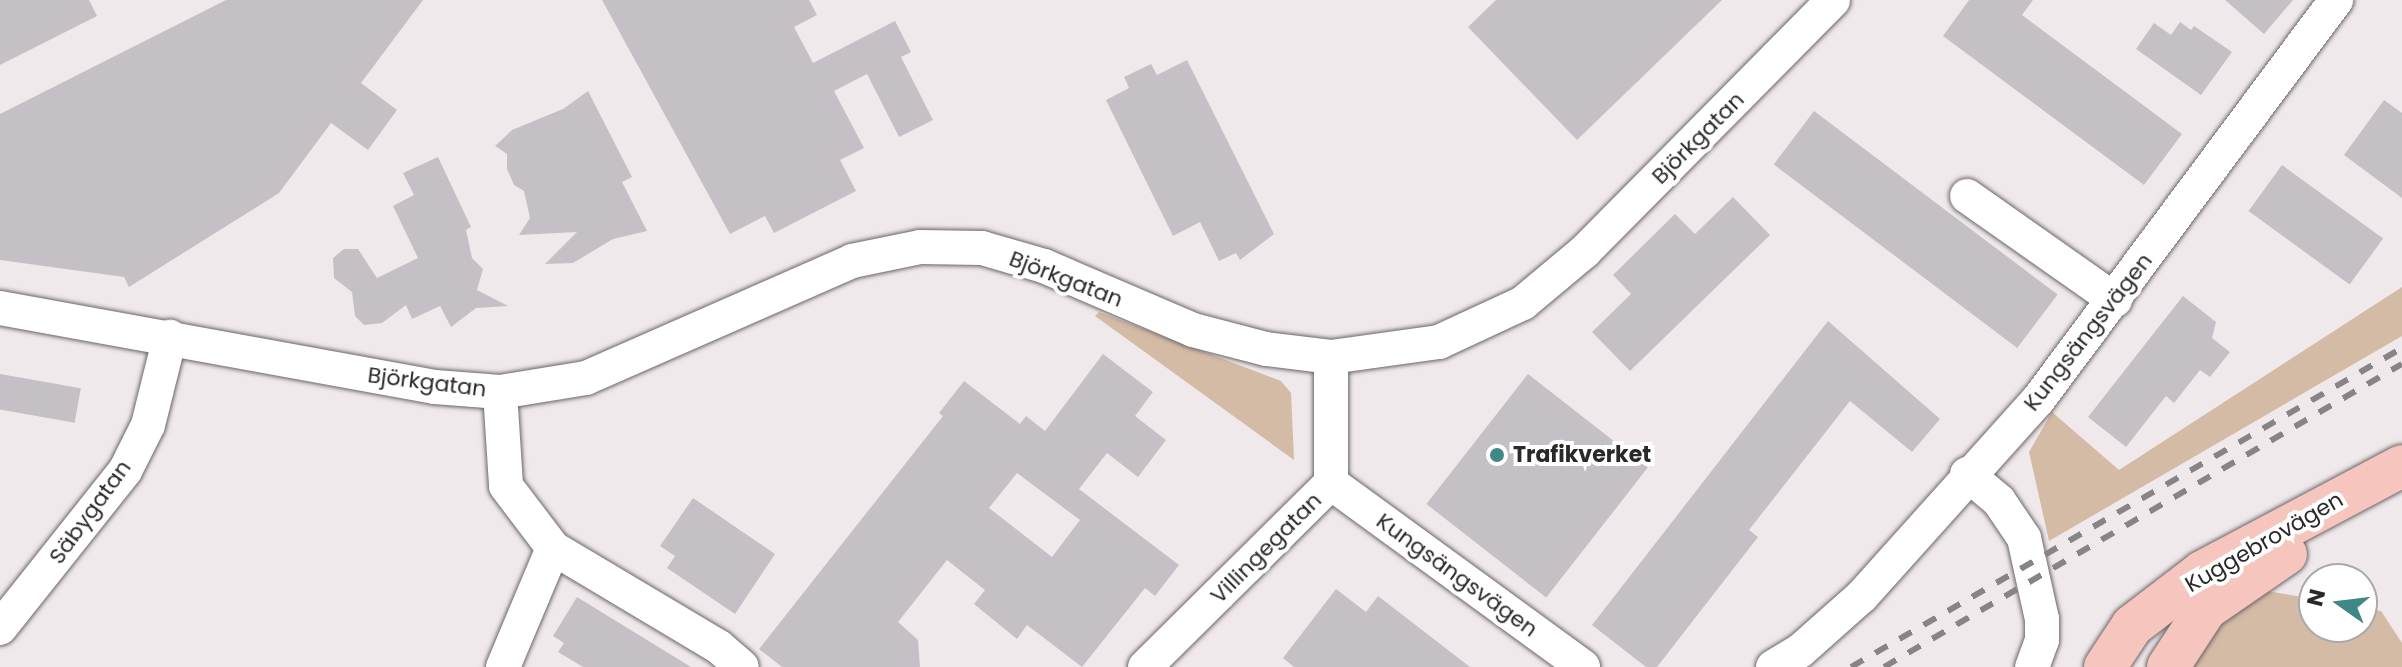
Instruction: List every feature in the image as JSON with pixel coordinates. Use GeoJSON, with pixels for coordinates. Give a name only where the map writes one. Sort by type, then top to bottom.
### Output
{"type":"FeatureCollection","features":[{"type":"Feature","properties":{"kind":"main road","name":"Kuggebrovägen"},"geometry":{"type":"LineString","coordinates":[[2105,667],[2132,626],[2202,572],[2402,469]]}},
{"type":"Feature","properties":{"kind":"main road","name":"Kuggebrovägen"},"geometry":{"type":"LineString","coordinates":[[2168,667],[2206,609],[2402,469]]}},
{"type":"Feature","properties":{"kind":"street","name":"Kungsängsvägen"},"geometry":{"type":"LineString","coordinates":[[1773,667],[1800,651],[1862,596],[1967,474],[2038,400],[2336,0]]}},
{"type":"Feature","properties":{"kind":"street","name":"Björkgatan"},"geometry":{"type":"LineString","coordinates":[[0,308],[435,387],[500,392],[586,378],[852,261],[920,247],[982,248],[1044,266],[1193,330],[1266,349],[1331,357],[1439,342],[1523,303],[1584,252],[1822,5]]}},
{"type":"Feature","properties":{"kind":"street"},"geometry":{"type":"LineString","coordinates":[[1967,196],[2115,300]]}},
{"type":"Feature","properties":{"kind":"street","name":"Säbygatan"},"geometry":{"type":"LineString","coordinates":[[0,628],[125,471],[148,425],[170,337]]}},
{"type":"Feature","properties":{"kind":"street","name":"Villingegatan"},"geometry":{"type":"LineString","coordinates":[[1145,667],[1331,483],[1331,357]]}},
{"type":"Feature","properties":{"kind":"street"},"geometry":{"type":"LineString","coordinates":[[500,392],[506,486],[553,548],[719,647],[742,667]]}},
{"type":"Feature","properties":{"kind":"street"},"geometry":{"type":"LineString","coordinates":[[1967,474],[1999,501],[2024,538],[2042,619],[2042,640],[2032,667]]}},
{"type":"Feature","properties":{"kind":"street","name":"Kungsängsvägen"},"geometry":{"type":"LineString","coordinates":[[1331,483],[1583,667]]}},
{"type":"Feature","properties":{"kind":"street"},"geometry":{"type":"LineString","coordinates":[[503,667],[553,548]]}},
{"type":"Feature","properties":{"kind":"shaded area"},"geometry":{"type":"Polygon","coordinates":[[[2402,287],[2402,336],[2049,541],[2029,452],[2052,412],[2119,470],[2402,287]]]}},
{"type":"Feature","properties":{"kind":"shaded area"},"geometry":{"type":"Polygon","coordinates":[[[1099,312],[1281,381],[1291,393],[1294,460],[1095,316],[1099,312]]]}},
{"type":"Feature","properties":{"kind":"shaded area"},"geometry":{"type":"Polygon","coordinates":[[[2249,588],[2298,596],[2298,643],[2378,643],[2378,611],[2402,643],[2402,667],[2184,667],[2249,588]]]}},
{"type":"Feature","properties":{"kind":"building"},"geometry":{"type":"Polygon","coordinates":[[[0,0],[89,0],[97,16],[0,65],[0,0]]]}},
{"type":"Feature","properties":{"kind":"building"},"geometry":{"type":"Polygon","coordinates":[[[226,0],[423,0],[361,83],[397,110],[368,150],[331,123],[279,193],[129,287],[124,277],[0,260],[0,114],[226,0]]]}},
{"type":"Feature","properties":{"kind":"building"},"geometry":{"type":"Polygon","coordinates":[[[602,0],[809,0],[817,15],[794,27],[813,63],[895,21],[911,52],[901,57],[933,120],[899,137],[867,74],[834,91],[864,148],[840,160],[856,191],[774,233],[765,216],[730,234],[602,0]]]}},
{"type":"Feature","properties":{"kind":"building"},"geometry":{"type":"Polygon","coordinates":[[[1496,0],[1722,0],[1577,140],[1468,27],[1496,0]]]}},
{"type":"Feature","properties":{"kind":"building"},"geometry":{"type":"Polygon","coordinates":[[[1969,0],[2033,0],[2022,15],[2182,134],[2144,185],[1943,36],[1969,0]]]}},
{"type":"Feature","properties":{"kind":"building"},"geometry":{"type":"Polygon","coordinates":[[[2225,0],[2293,0],[2264,34],[2225,0]]]}},
{"type":"Feature","properties":{"kind":"building"},"geometry":{"type":"Polygon","coordinates":[[[2180,22],[2191,30],[2194,26],[2232,52],[2201,95],[2136,49],[2154,23],[2171,35],[2180,22]]]}},
{"type":"Feature","properties":{"kind":"building"},"geometry":{"type":"Polygon","coordinates":[[[1187,60],[1274,234],[1240,260],[1236,253],[1219,261],[1200,222],[1173,236],[1106,100],[1129,88],[1124,77],[1151,64],[1157,75],[1187,60]]]}},
{"type":"Feature","properties":{"kind":"building"},"geometry":{"type":"Polygon","coordinates":[[[588,91],[632,177],[622,182],[647,231],[613,239],[573,263],[545,264],[577,232],[519,235],[530,218],[524,191],[514,185],[507,169],[507,154],[495,146],[512,130],[563,109],[588,91]]]}},
{"type":"Feature","properties":{"kind":"building"},"geometry":{"type":"Polygon","coordinates":[[[2384,100],[2402,113],[2402,198],[2344,155],[2384,100]]]}},
{"type":"Feature","properties":{"kind":"building"},"geometry":{"type":"Polygon","coordinates":[[[1814,111],[2058,295],[2017,348],[1774,165],[1814,111]]]}},
{"type":"Feature","properties":{"kind":"building"},"geometry":{"type":"Polygon","coordinates":[[[438,157],[471,227],[466,230],[472,258],[483,269],[477,290],[508,306],[476,308],[451,327],[440,306],[412,319],[406,305],[382,323],[364,325],[355,316],[352,292],[334,278],[333,258],[344,249],[358,249],[377,278],[418,258],[393,206],[414,195],[403,173],[438,157]]]}},
{"type":"Feature","properties":{"kind":"building"},"geometry":{"type":"Polygon","coordinates":[[[2282,165],[2383,238],[2350,285],[2248,211],[2282,165]]]}},
{"type":"Feature","properties":{"kind":"building"},"geometry":{"type":"Polygon","coordinates":[[[1733,197],[1770,235],[1630,371],[1592,332],[1631,294],[1613,275],[1675,214],[1695,234],[1733,197]]]}},
{"type":"Feature","properties":{"kind":"building"},"geometry":{"type":"Polygon","coordinates":[[[2183,296],[2216,322],[2212,338],[2230,352],[2210,377],[2200,370],[2174,403],[2166,396],[2126,447],[2088,417],[2183,296]]]}},
{"type":"Feature","properties":{"kind":"building"},"geometry":{"type":"Polygon","coordinates":[[[1828,321],[1940,419],[1912,452],[1850,401],[1749,530],[1758,537],[1657,667],[1646,667],[1592,625],[1828,321]]]}},
{"type":"Feature","properties":{"kind":"building"},"geometry":{"type":"Polygon","coordinates":[[[1103,354],[1153,392],[1135,416],[1166,440],[1138,477],[1107,453],[1079,489],[1179,565],[1155,596],[1145,588],[1082,667],[1027,625],[1017,639],[974,604],[985,590],[947,560],[898,622],[918,640],[920,667],[782,667],[759,649],[943,416],[939,413],[964,381],[1020,424],[1026,416],[1045,431],[1103,354]],[[1017,473],[989,508],[1052,557],[1080,520],[1017,473]]]}},
{"type":"Feature","properties":{"kind":"building"},"geometry":{"type":"Polygon","coordinates":[[[0,374],[81,388],[75,423],[0,410],[0,374]]]}},
{"type":"Feature","properties":{"kind":"building"},"geometry":{"type":"Polygon","coordinates":[[[1528,374],[1648,468],[1546,598],[1426,504],[1528,374]]]}},
{"type":"Feature","properties":{"kind":"building"},"geometry":{"type":"Polygon","coordinates":[[[693,498],[775,554],[735,614],[667,568],[675,556],[660,546],[693,498]]]}},
{"type":"Feature","properties":{"kind":"building"},"geometry":{"type":"Polygon","coordinates":[[[1336,589],[1366,612],[1378,596],[1470,667],[1294,667],[1283,658],[1336,589]]]}},
{"type":"Feature","properties":{"kind":"building"},"geometry":{"type":"Polygon","coordinates":[[[577,597],[691,667],[583,667],[558,652],[564,643],[553,636],[577,597]]]}},
{"type":"Feature","properties":{"kind":"railway"},"geometry":{"type":"LineString","coordinates":[[1851,667],[2402,348]]}},
{"type":"Feature","properties":{"kind":"railway"},"geometry":{"type":"LineString","coordinates":[[1884,667],[2402,364]]}},
{"type":"Feature","properties":{"kind":"place","name":"Trafikverket"},"geometry":{"type":"Point","coordinates":[1497,455]}}]}
